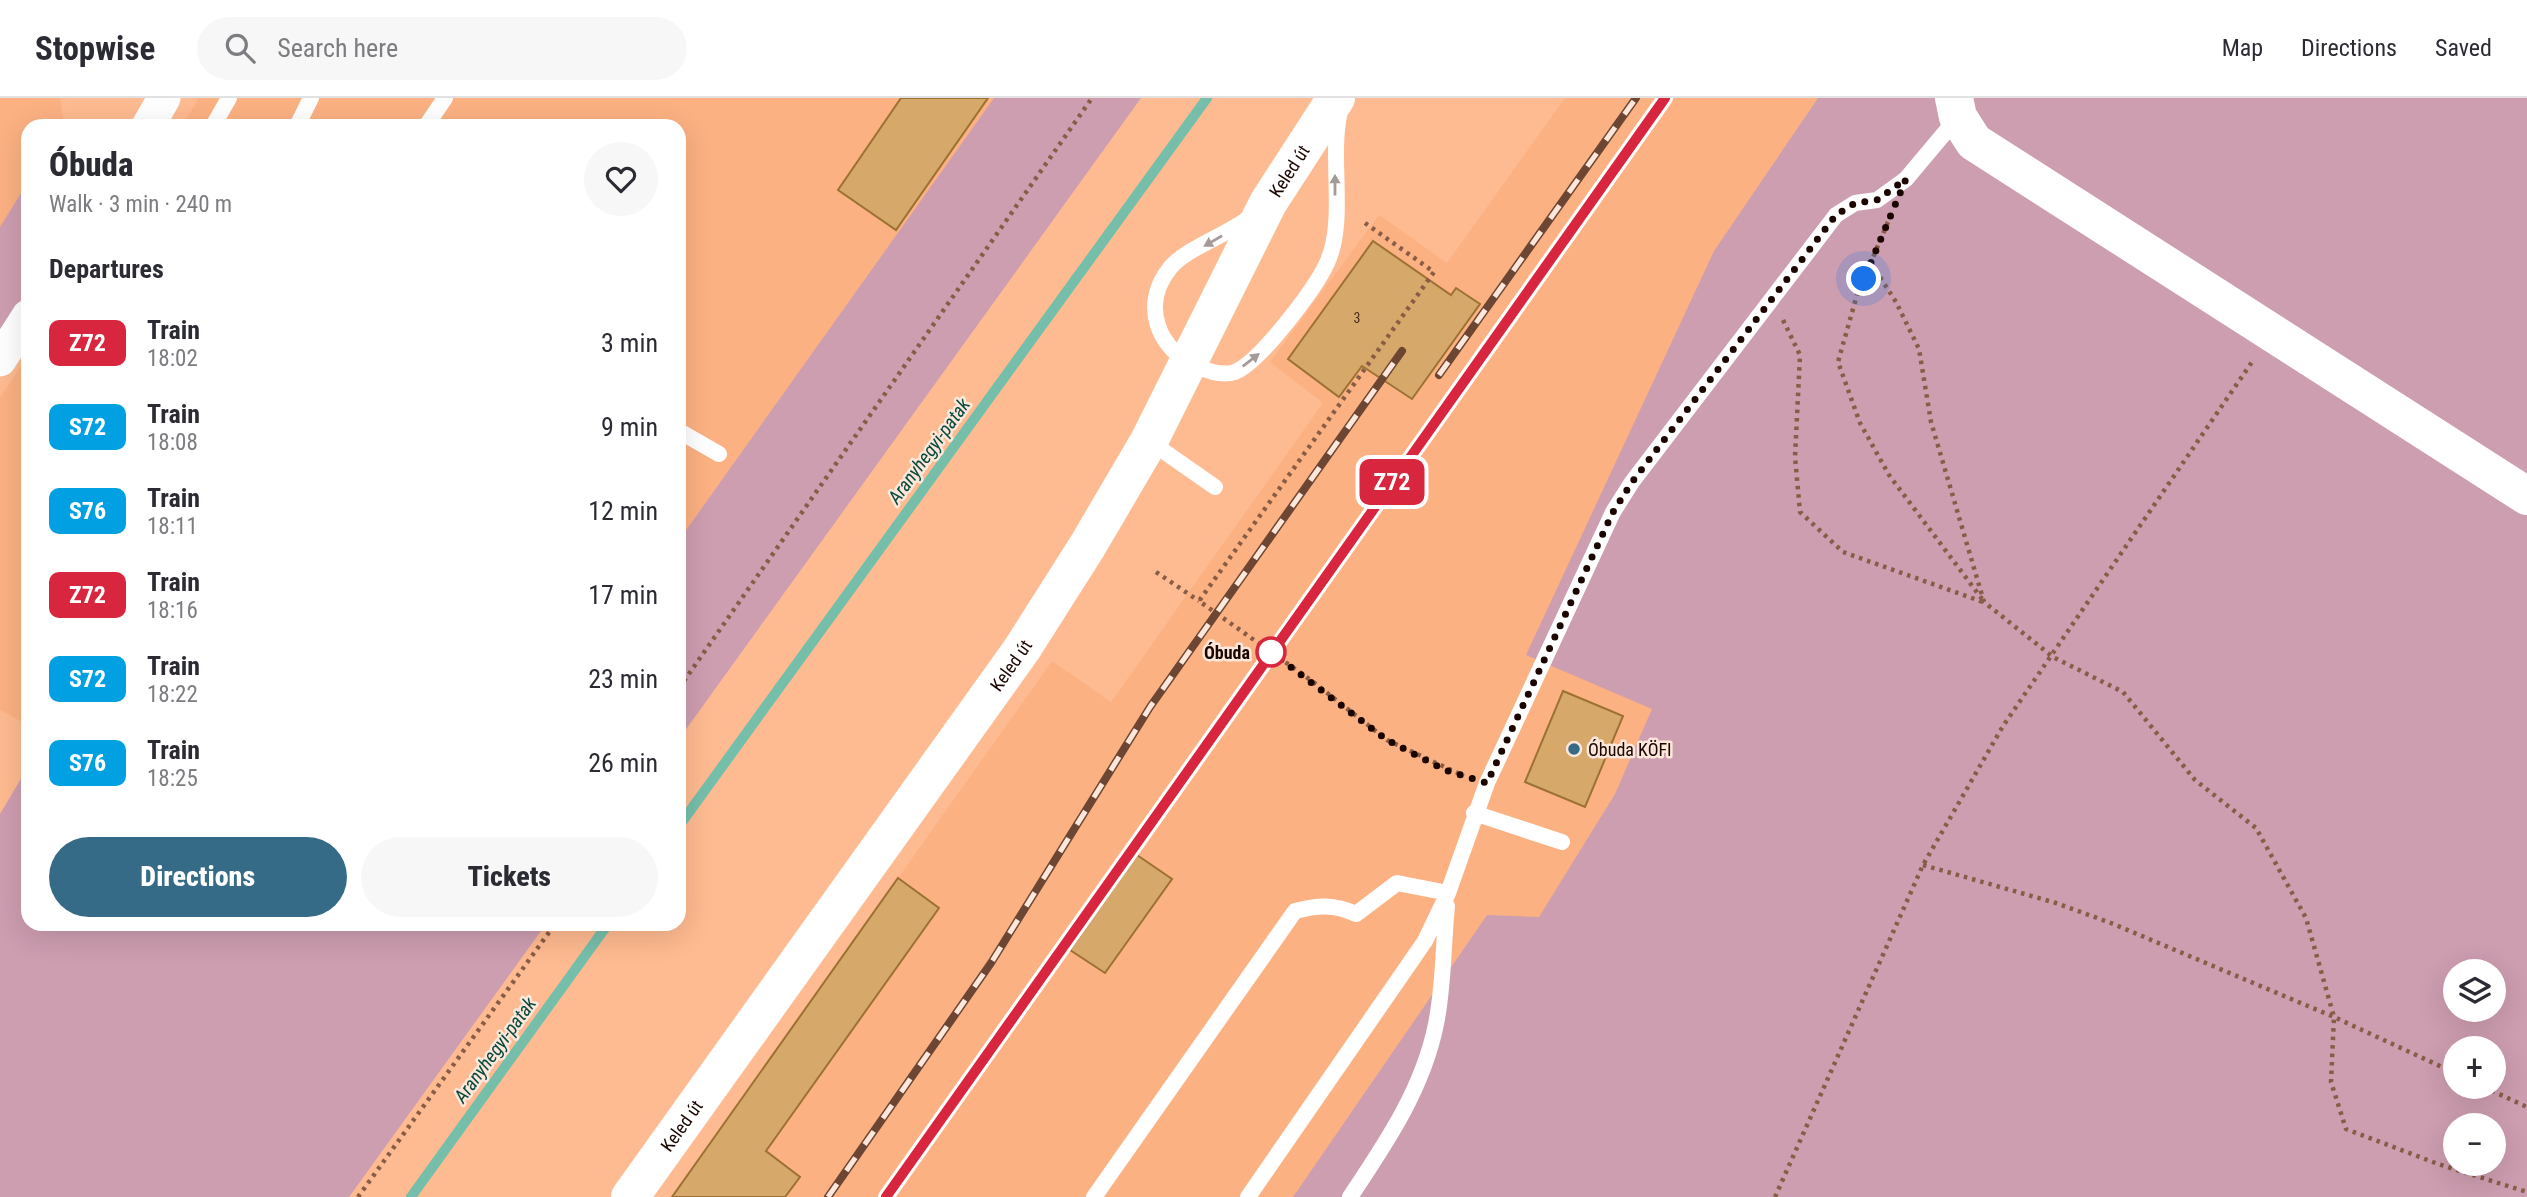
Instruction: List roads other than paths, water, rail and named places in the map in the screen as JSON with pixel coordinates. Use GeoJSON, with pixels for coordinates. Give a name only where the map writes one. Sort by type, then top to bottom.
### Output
{"type":"FeatureCollection","features":[{"type":"Feature","properties":{"kind":"street"},"geometry":{"type":"LineString","coordinates":[[152,119],[164,98]]}},
{"type":"Feature","properties":{"kind":"street","name":"Keled út"},"geometry":{"type":"LineString","coordinates":[[630,1197],[1022,649],[1088,545],[1149,441],[1268,202],[1336,98]]}},
{"type":"Feature","properties":{"kind":"street"},"geometry":{"type":"LineString","coordinates":[[1956,108],[1973,142],[2018,173],[2527,496]]}},
{"type":"Feature","properties":{"kind":"street"},"geometry":{"type":"LineString","coordinates":[[0,360],[21,327]]}},
{"type":"Feature","properties":{"kind":"lane"},"geometry":{"type":"LineString","coordinates":[[218,119],[229,98]]}},
{"type":"Feature","properties":{"kind":"lane"},"geometry":{"type":"LineString","coordinates":[[300,119],[311,98]]}},
{"type":"Feature","properties":{"kind":"lane"},"geometry":{"type":"LineString","coordinates":[[431,119],[446,98]]}},
{"type":"Feature","properties":{"kind":"lane"},"geometry":{"type":"LineString","coordinates":[[1268,202],[1239,226],[1183,256],[1170,268],[1160,286],[1156,305],[1162,339],[1168,349],[1188,363],[1222,374],[1234,372],[1253,360],[1276,335],[1327,263],[1335,232],[1335,138],[1342,98]]}},
{"type":"Feature","properties":{"kind":"lane"},"geometry":{"type":"LineString","coordinates":[[1248,1197],[1418,951],[1448,893],[1474,813],[1487,783],[1613,512],[1771,297],[1836,215],[1855,203],[1877,200],[1906,179],[1956,108]]}},
{"type":"Feature","properties":{"kind":"lane"},"geometry":{"type":"LineString","coordinates":[[686,435],[719,454]]}},
{"type":"Feature","properties":{"kind":"lane"},"geometry":{"type":"LineString","coordinates":[[1149,441],[1215,487]]}},
{"type":"Feature","properties":{"kind":"lane"},"geometry":{"type":"LineString","coordinates":[[1474,813],[1563,842]]}},
{"type":"Feature","properties":{"kind":"lane"},"geometry":{"type":"LineString","coordinates":[[1094,1197],[1295,911],[1317,906],[1339,907],[1356,914],[1397,883],[1448,893]]}},
{"type":"Feature","properties":{"kind":"lane"},"geometry":{"type":"LineString","coordinates":[[1350,1197],[1408,1106],[1424,1068],[1442,985],[1448,893]]}},
{"type":"Feature","properties":{"kind":"waterway","name":"Aranyhegyi-patak"},"geometry":{"type":"LineString","coordinates":[[686,816],[1207,98]]}},
{"type":"Feature","properties":{"kind":"waterway","name":"Aranyhegyi-patak"},"geometry":{"type":"LineString","coordinates":[[411,1197],[603,931]]}},
{"type":"Feature","properties":{"kind":"railway"},"geometry":{"type":"LineString","coordinates":[[1439,375],[1636,98]]}},
{"type":"Feature","properties":{"kind":"railway"},"geometry":{"type":"LineString","coordinates":[[886,1197],[1665,98]]}},
{"type":"Feature","properties":{"kind":"railway"},"geometry":{"type":"LineString","coordinates":[[828,1197],[991,963],[1150,707],[1402,351]]}},
{"type":"Feature","properties":{"kind":"train","name":"Z72"},"geometry":{"type":"LineString","coordinates":[[886,1197],[1665,98]]}},
{"type":"Feature","properties":{"kind":"place","name":"Óbuda"},"geometry":{"type":"Point","coordinates":[1271,652]}},
{"type":"Feature","properties":{"kind":"place","name":"Óbuda KÖFI"},"geometry":{"type":"Point","coordinates":[1574,749]}}]}
